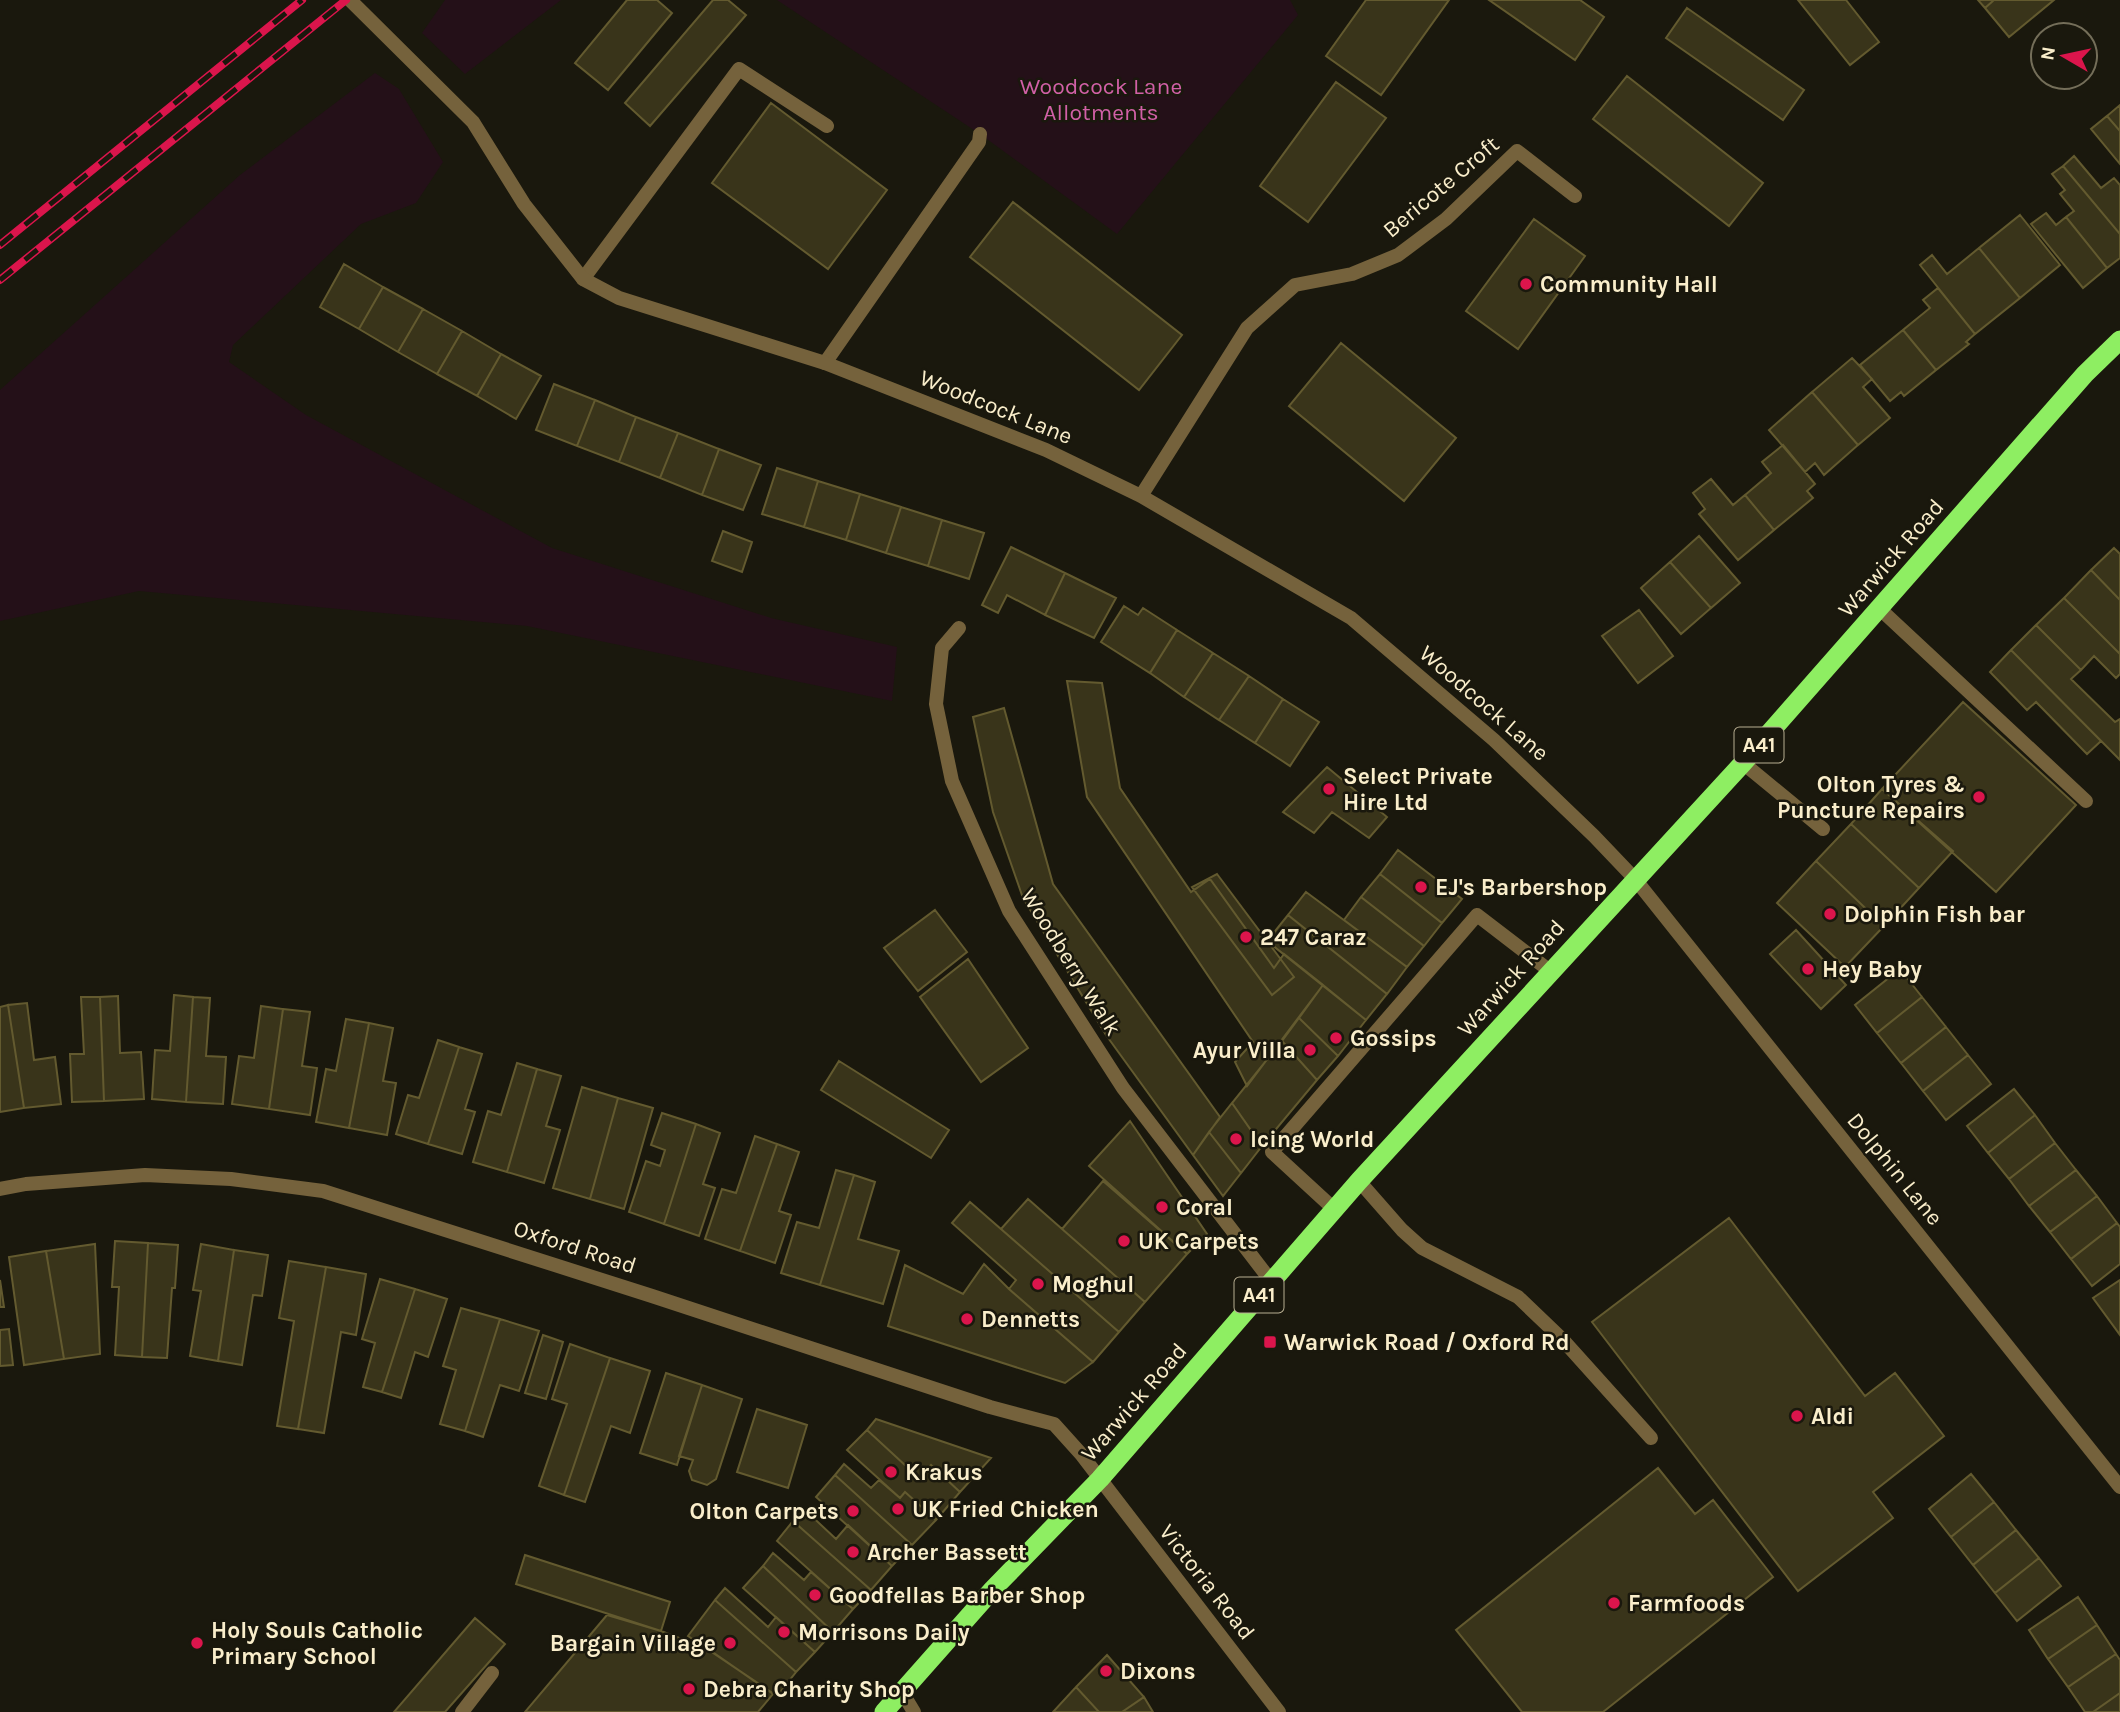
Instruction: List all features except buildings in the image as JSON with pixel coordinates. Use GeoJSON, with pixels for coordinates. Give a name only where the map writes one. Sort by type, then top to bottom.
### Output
{"type":"FeatureCollection","features":[{"type":"Feature","properties":{"kind":"highway","name":"Warwick Road"},"geometry":{"type":"LineString","coordinates":[[884,1712],[993,1589],[1100,1479],[1359,1181],[1743,763],[2085,374],[2120,340]]}},
{"type":"Feature","properties":{"kind":"street","name":"Woodcock Lane"},"geometry":{"type":"LineString","coordinates":[[350,0],[428,74],[473,122],[524,204],[583,279],[620,298],[825,363],[1046,450],[1141,496],[1351,618],[1494,740],[1594,836],[1634,879]]}},
{"type":"Feature","properties":{"kind":"street"},"geometry":{"type":"LineString","coordinates":[[583,279],[738,69],[827,126]]}},
{"type":"Feature","properties":{"kind":"street"},"geometry":{"type":"LineString","coordinates":[[825,363],[979,142],[980,134]]}},
{"type":"Feature","properties":{"kind":"street","name":"Bericote Croft"},"geometry":{"type":"LineString","coordinates":[[1141,496],[1247,328],[1295,285],[1352,274],[1398,255],[1446,219],[1517,151],[1575,196]]}},
{"type":"Feature","properties":{"kind":"street"},"geometry":{"type":"LineString","coordinates":[[1880,609],[2086,801]]}},
{"type":"Feature","properties":{"kind":"street","name":"Woodberry Walk"},"geometry":{"type":"LineString","coordinates":[[959,628],[942,648],[936,704],[953,781],[1009,911],[1123,1088],[1271,1281]]}},
{"type":"Feature","properties":{"kind":"street"},"geometry":{"type":"LineString","coordinates":[[1743,763],[1823,829]]}},
{"type":"Feature","properties":{"kind":"street","name":"Dolphin Lane"},"geometry":{"type":"LineString","coordinates":[[1634,879],[2120,1487]]}},
{"type":"Feature","properties":{"kind":"street"},"geometry":{"type":"LineString","coordinates":[[1334,1209],[1272,1152],[1477,915],[1550,971]]}},
{"type":"Feature","properties":{"kind":"street","name":"Oxford Road"},"geometry":{"type":"LineString","coordinates":[[0,1189],[26,1184],[145,1175],[231,1179],[323,1191],[990,1407],[1054,1424],[1100,1479]]}},
{"type":"Feature","properties":{"kind":"street"},"geometry":{"type":"LineString","coordinates":[[1359,1181],[1402,1230],[1422,1248],[1518,1297],[1562,1339],[1651,1438]]}},
{"type":"Feature","properties":{"kind":"street","name":"Victoria Road"},"geometry":{"type":"LineString","coordinates":[[1100,1479],[1279,1712]]}},
{"type":"Feature","properties":{"kind":"street"},"geometry":{"type":"LineString","coordinates":[[462,1712],[492,1673]]}},
{"type":"Feature","properties":{"kind":"street"},"geometry":{"type":"LineString","coordinates":[[902,1692],[914,1712]]}},
{"type":"Feature","properties":{"kind":"green space"},"geometry":{"type":"Polygon","coordinates":[[[445,0],[561,0],[465,74],[422,33],[445,0]]]}},
{"type":"Feature","properties":{"kind":"green space","name":"Woodcock Lane Allotments"},"geometry":{"type":"Polygon","coordinates":[[[777,0],[1290,0],[1298,15],[1117,234],[980,134],[777,0]]]}},
{"type":"Feature","properties":{"kind":"green space"},"geometry":{"type":"Polygon","coordinates":[[[375,73],[399,89],[443,162],[416,203],[361,224],[233,345],[229,362],[306,415],[552,548],[771,618],[897,647],[892,701],[527,626],[139,591],[0,621],[0,390],[240,175],[375,73]]]}},
{"type":"Feature","properties":{"kind":"railway"},"geometry":{"type":"LineString","coordinates":[[0,245],[302,0]]}},
{"type":"Feature","properties":{"kind":"railway"},"geometry":{"type":"LineString","coordinates":[[0,280],[346,0]]}},
{"type":"Feature","properties":{"kind":"place","name":"Community Hall"},"geometry":{"type":"Point","coordinates":[1526,284]}},
{"type":"Feature","properties":{"kind":"place","name":"Select Private Hire Ltd"},"geometry":{"type":"Point","coordinates":[1329,789]}},
{"type":"Feature","properties":{"kind":"place","name":"Olton Tyres & Puncture Repairs"},"geometry":{"type":"Point","coordinates":[1979,797]}},
{"type":"Feature","properties":{"kind":"place","name":"EJ's Barbershop"},"geometry":{"type":"Point","coordinates":[1421,887]}},
{"type":"Feature","properties":{"kind":"place","name":"Dolphin Fish bar"},"geometry":{"type":"Point","coordinates":[1830,914]}},
{"type":"Feature","properties":{"kind":"place","name":"247 Caraz"},"geometry":{"type":"Point","coordinates":[1246,937]}},
{"type":"Feature","properties":{"kind":"place","name":"Hey Baby"},"geometry":{"type":"Point","coordinates":[1808,969]}},
{"type":"Feature","properties":{"kind":"place","name":"Gossips"},"geometry":{"type":"Point","coordinates":[1336,1038]}},
{"type":"Feature","properties":{"kind":"place","name":"Ayur Villa"},"geometry":{"type":"Point","coordinates":[1310,1050]}},
{"type":"Feature","properties":{"kind":"place","name":"Icing World"},"geometry":{"type":"Point","coordinates":[1236,1139]}},
{"type":"Feature","properties":{"kind":"place","name":"Coral"},"geometry":{"type":"Point","coordinates":[1162,1207]}},
{"type":"Feature","properties":{"kind":"place","name":"UK Carpets"},"geometry":{"type":"Point","coordinates":[1124,1241]}},
{"type":"Feature","properties":{"kind":"place","name":"Moghul"},"geometry":{"type":"Point","coordinates":[1038,1284]}},
{"type":"Feature","properties":{"kind":"place","name":"Dennetts"},"geometry":{"type":"Point","coordinates":[967,1319]}},
{"type":"Feature","properties":{"kind":"place","name":"Warwick Road / Oxford Rd"},"geometry":{"type":"Point","coordinates":[1270,1342]}},
{"type":"Feature","properties":{"kind":"place","name":"Aldi"},"geometry":{"type":"Point","coordinates":[1797,1416]}},
{"type":"Feature","properties":{"kind":"place","name":"Krakus"},"geometry":{"type":"Point","coordinates":[891,1472]}},
{"type":"Feature","properties":{"kind":"place","name":"UK Fried Chicken"},"geometry":{"type":"Point","coordinates":[898,1509]}},
{"type":"Feature","properties":{"kind":"place","name":"Olton Carpets"},"geometry":{"type":"Point","coordinates":[853,1511]}},
{"type":"Feature","properties":{"kind":"place","name":"Archer Bassett"},"geometry":{"type":"Point","coordinates":[853,1552]}},
{"type":"Feature","properties":{"kind":"place","name":"Goodfellas Barber Shop"},"geometry":{"type":"Point","coordinates":[815,1595]}},
{"type":"Feature","properties":{"kind":"place","name":"Farmfoods"},"geometry":{"type":"Point","coordinates":[1614,1603]}},
{"type":"Feature","properties":{"kind":"place","name":"Morrisons Daily"},"geometry":{"type":"Point","coordinates":[784,1632]}},
{"type":"Feature","properties":{"kind":"place","name":"Holy Souls Catholic Primary School"},"geometry":{"type":"Point","coordinates":[197,1643]}},
{"type":"Feature","properties":{"kind":"place","name":"Bargain Village"},"geometry":{"type":"Point","coordinates":[730,1643]}},
{"type":"Feature","properties":{"kind":"place","name":"Dixons"},"geometry":{"type":"Point","coordinates":[1106,1671]}},
{"type":"Feature","properties":{"kind":"place","name":"Debra Charity Shop"},"geometry":{"type":"Point","coordinates":[689,1689]}}]}
